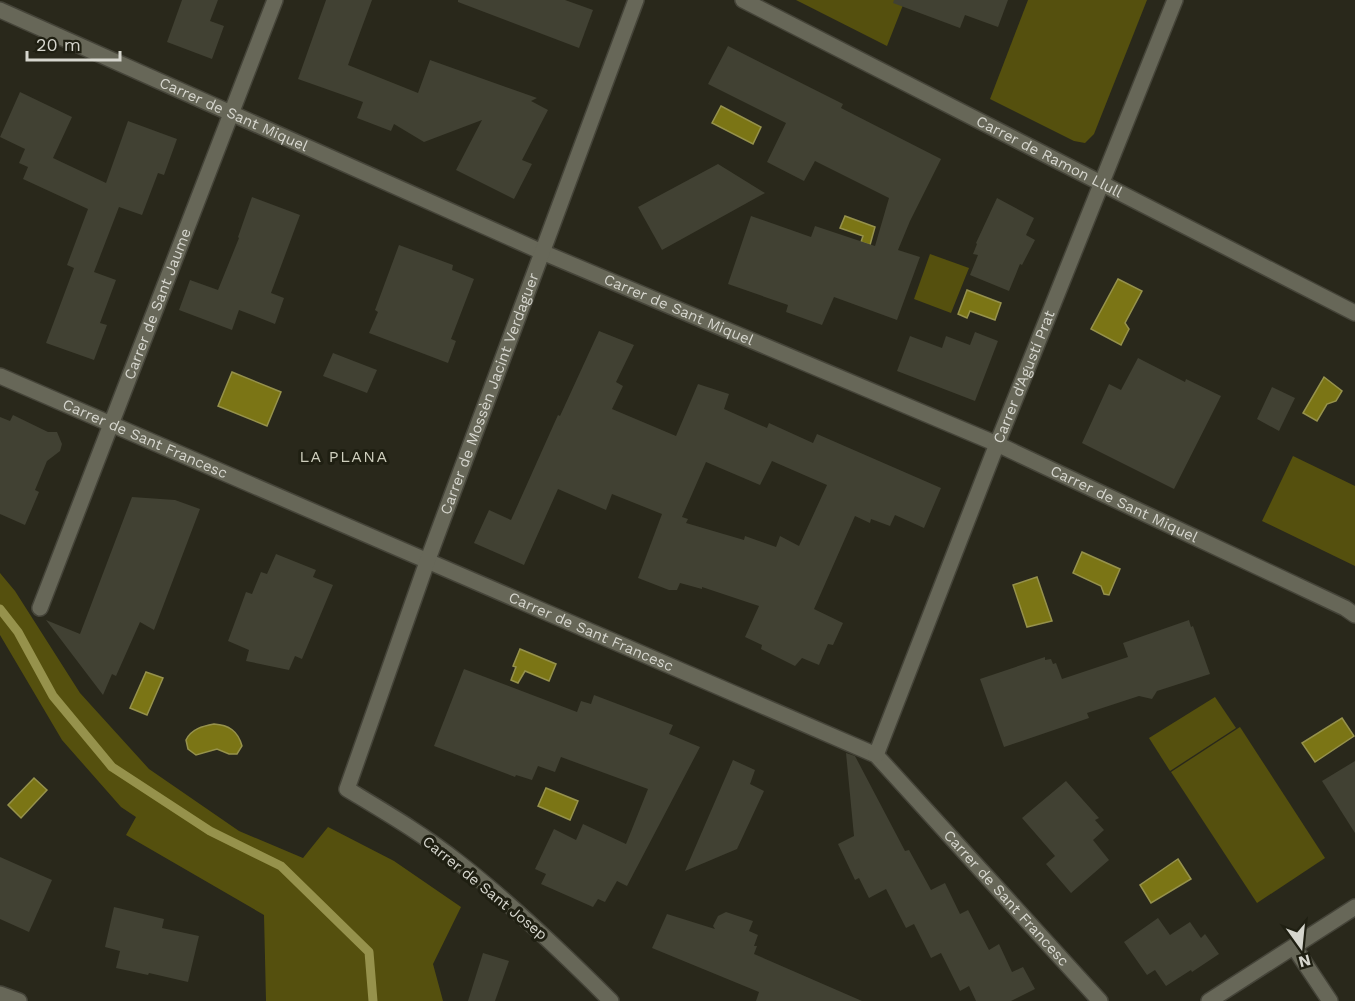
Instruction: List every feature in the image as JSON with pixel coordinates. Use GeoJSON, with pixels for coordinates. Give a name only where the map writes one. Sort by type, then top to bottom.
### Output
{"type":"FeatureCollection","features":[{"type":"Feature","properties":{"kind":"street","name":"Carrer de Sant Jaume"},"geometry":{"type":"LineString","coordinates":[[40,609],[275,0]]}},
{"type":"Feature","properties":{"kind":"street","name":"Carrer de Mossèn Jacint Verdaguer"},"geometry":{"type":"LineString","coordinates":[[347,789],[427,562],[636,0]]}},
{"type":"Feature","properties":{"kind":"street","name":"Carrer de Ramon Llull"},"geometry":{"type":"LineString","coordinates":[[743,0],[1355,314]]}},
{"type":"Feature","properties":{"kind":"street","name":"Carrer d'Agustí Prat"},"geometry":{"type":"LineString","coordinates":[[876,755],[997,444],[1175,0]]}},
{"type":"Feature","properties":{"kind":"street","name":"Carrer de Sant Miquel"},"geometry":{"type":"LineString","coordinates":[[0,10],[542,252],[997,444],[1345,608],[1355,615]]}},
{"type":"Feature","properties":{"kind":"street","name":"Carrer de Sant Francesc"},"geometry":{"type":"LineString","coordinates":[[0,376],[876,755],[1100,1001]]}},
{"type":"Feature","properties":{"kind":"street","name":"Carrer de Sant Josep"},"geometry":{"type":"LineString","coordinates":[[347,789],[402,821],[458,862],[555,945],[611,1001]]}},
{"type":"Feature","properties":{"kind":"street"},"geometry":{"type":"LineString","coordinates":[[1209,1001],[1355,907]]}},
{"type":"Feature","properties":{"kind":"street"},"geometry":{"type":"LineString","coordinates":[[1294,947],[1330,1001]]}},
{"type":"Feature","properties":{"kind":"street"},"geometry":{"type":"LineString","coordinates":[[0,994],[19,1001]]}},
{"type":"Feature","properties":{"kind":"shaded area"},"geometry":{"type":"Polygon","coordinates":[[[796,0],[905,0],[887,46],[796,0]]]}},
{"type":"Feature","properties":{"kind":"shaded area"},"geometry":{"type":"Polygon","coordinates":[[[1028,0],[1147,0],[1094,134],[1085,143],[1074,141],[990,99],[1028,0]]]}},
{"type":"Feature","properties":{"kind":"shaded area"},"geometry":{"type":"Polygon","coordinates":[[[721,106],[761,127],[753,144],[712,123],[721,106]]]}},
{"type":"Feature","properties":{"kind":"shaded area"},"geometry":{"type":"Polygon","coordinates":[[[845,216],[875,227],[870,245],[861,242],[863,236],[840,228],[845,216]]]}},
{"type":"Feature","properties":{"kind":"shaded area"},"geometry":{"type":"Polygon","coordinates":[[[930,254],[969,268],[951,313],[914,299],[930,254]]]}},
{"type":"Feature","properties":{"kind":"shaded area"},"geometry":{"type":"Polygon","coordinates":[[[1118,279],[1142,291],[1125,323],[1129,329],[1121,345],[1091,329],[1118,279]]]}},
{"type":"Feature","properties":{"kind":"shaded area"},"geometry":{"type":"Polygon","coordinates":[[[967,290],[1001,303],[995,320],[970,311],[967,318],[958,314],[967,290]]]}},
{"type":"Feature","properties":{"kind":"shaded area"},"geometry":{"type":"Polygon","coordinates":[[[232,372],[281,392],[267,426],[218,406],[232,372]]]}},
{"type":"Feature","properties":{"kind":"shaded area"},"geometry":{"type":"Polygon","coordinates":[[[1324,377],[1342,391],[1336,401],[1327,404],[1317,421],[1303,413],[1324,377]]]}},
{"type":"Feature","properties":{"kind":"shaded area"},"geometry":{"type":"Polygon","coordinates":[[[1293,456],[1355,486],[1355,566],[1262,521],[1293,456]]]}},
{"type":"Feature","properties":{"kind":"shaded area"},"geometry":{"type":"Polygon","coordinates":[[[1082,552],[1120,569],[1109,595],[1104,594],[1101,586],[1073,573],[1082,552]]]}},
{"type":"Feature","properties":{"kind":"shaded area"},"geometry":{"type":"Polygon","coordinates":[[[0,573],[15,591],[80,693],[149,769],[239,831],[303,858],[328,827],[394,861],[461,907],[433,964],[443,1001],[266,1001],[264,915],[126,835],[136,817],[121,807],[62,740],[0,635],[0,573]]]}},
{"type":"Feature","properties":{"kind":"shaded area"},"geometry":{"type":"Polygon","coordinates":[[[1037,577],[1052,621],[1027,627],[1013,585],[1037,577]]]}},
{"type":"Feature","properties":{"kind":"shaded area"},"geometry":{"type":"Polygon","coordinates":[[[520,649],[556,664],[549,681],[525,671],[518,683],[511,680],[516,667],[513,666],[520,649]]]}},
{"type":"Feature","properties":{"kind":"shaded area"},"geometry":{"type":"Polygon","coordinates":[[[146,672],[163,678],[147,715],[130,708],[146,672]]]}},
{"type":"Feature","properties":{"kind":"shaded area"},"geometry":{"type":"Polygon","coordinates":[[[1215,697],[1236,728],[1170,771],[1149,738],[1215,697]]]}},
{"type":"Feature","properties":{"kind":"shaded area"},"geometry":{"type":"Polygon","coordinates":[[[1342,718],[1354,736],[1315,762],[1302,743],[1342,718]]]}},
{"type":"Feature","properties":{"kind":"shaded area"},"geometry":{"type":"Polygon","coordinates":[[[214,724],[228,727],[235,733],[242,746],[237,754],[229,754],[217,749],[196,755],[188,749],[186,740],[191,733],[214,724]]]}},
{"type":"Feature","properties":{"kind":"shaded area"},"geometry":{"type":"Polygon","coordinates":[[[1240,727],[1325,858],[1257,903],[1171,772],[1240,727]]]}},
{"type":"Feature","properties":{"kind":"shaded area"},"geometry":{"type":"Polygon","coordinates":[[[34,778],[47,790],[21,818],[8,805],[34,778]]]}},
{"type":"Feature","properties":{"kind":"shaded area"},"geometry":{"type":"Polygon","coordinates":[[[546,788],[578,801],[570,820],[538,806],[546,788]]]}},
{"type":"Feature","properties":{"kind":"shaded area"},"geometry":{"type":"Polygon","coordinates":[[[1178,859],[1191,879],[1151,903],[1140,885],[1178,859]]]}},
{"type":"Feature","properties":{"kind":"building"},"geometry":{"type":"Polygon","coordinates":[[[182,0],[218,0],[210,21],[224,26],[212,59],[167,42],[182,0]]]}},
{"type":"Feature","properties":{"kind":"building"},"geometry":{"type":"Polygon","coordinates":[[[326,0],[372,0],[348,65],[418,93],[430,60],[537,98],[531,101],[548,110],[522,160],[532,164],[514,199],[456,170],[482,120],[424,142],[394,124],[391,131],[357,118],[363,102],[298,79],[326,0]]]}},
{"type":"Feature","properties":{"kind":"building"},"geometry":{"type":"Polygon","coordinates":[[[458,0],[565,0],[593,10],[579,48],[458,2],[458,0]]]}},
{"type":"Feature","properties":{"kind":"building"},"geometry":{"type":"Polygon","coordinates":[[[894,0],[1008,0],[998,27],[965,15],[960,28],[893,3],[894,0]]]}},
{"type":"Feature","properties":{"kind":"building"},"geometry":{"type":"Polygon","coordinates":[[[728,46],[843,104],[841,108],[941,159],[898,250],[920,257],[897,320],[834,297],[822,325],[786,312],[788,305],[728,284],[751,216],[811,237],[815,226],[875,246],[889,198],[815,161],[804,181],[767,162],[786,123],[708,84],[728,46]]]}},
{"type":"Feature","properties":{"kind":"building"},"geometry":{"type":"Polygon","coordinates":[[[20,92],[72,117],[53,158],[106,183],[128,121],[177,139],[164,175],[158,173],[142,215],[119,207],[94,272],[116,280],[100,323],[107,325],[94,360],[46,343],[74,268],[67,265],[88,209],[23,179],[28,167],[19,163],[25,149],[0,137],[20,92]]]}},
{"type":"Feature","properties":{"kind":"building"},"geometry":{"type":"Polygon","coordinates":[[[718,164],[765,193],[662,250],[638,207],[718,164]]]}},
{"type":"Feature","properties":{"kind":"building"},"geometry":{"type":"Polygon","coordinates":[[[252,197],[300,215],[271,293],[284,298],[275,324],[239,310],[232,330],[179,310],[190,280],[218,290],[239,238],[252,197]]]}},
{"type":"Feature","properties":{"kind":"building"},"geometry":{"type":"Polygon","coordinates":[[[997,198],[1034,218],[1026,235],[1035,240],[1022,265],[1020,264],[1009,291],[970,275],[978,255],[973,254],[976,243],[997,198]]]}},
{"type":"Feature","properties":{"kind":"building"},"geometry":{"type":"Polygon","coordinates":[[[399,245],[453,265],[452,270],[474,279],[451,339],[456,341],[448,363],[369,333],[399,245]]]}},
{"type":"Feature","properties":{"kind":"building"},"geometry":{"type":"Polygon","coordinates":[[[599,331],[634,345],[616,382],[623,386],[612,409],[676,436],[698,384],[729,394],[724,409],[767,428],[769,423],[813,443],[817,434],[941,488],[924,528],[895,515],[890,526],[871,519],[870,523],[855,516],[814,609],[843,623],[833,645],[828,644],[819,665],[802,658],[795,666],[761,649],[762,645],[745,637],[759,606],[702,587],[702,589],[680,583],[677,590],[669,590],[638,578],[662,514],[612,494],[606,510],[558,489],[524,565],[474,543],[489,510],[511,520],[558,415],[560,416],[599,331]],[[772,461],[760,485],[706,462],[682,517],[688,519],[686,523],[744,540],[745,536],[776,547],[780,536],[799,546],[827,485],[772,461]]]}},
{"type":"Feature","properties":{"kind":"building"},"geometry":{"type":"Polygon","coordinates":[[[975,332],[998,341],[975,401],[897,371],[910,336],[942,348],[946,336],[970,345],[975,332]]]}},
{"type":"Feature","properties":{"kind":"building"},"geometry":{"type":"Polygon","coordinates":[[[333,353],[377,370],[367,393],[323,376],[333,353]]]}},
{"type":"Feature","properties":{"kind":"building"},"geometry":{"type":"Polygon","coordinates":[[[1138,358],[1185,382],[1186,379],[1221,396],[1174,489],[1082,443],[1109,384],[1121,390],[1138,358]]]}},
{"type":"Feature","properties":{"kind":"building"},"geometry":{"type":"Polygon","coordinates":[[[1272,387],[1295,398],[1279,431],[1257,419],[1272,387]]]}},
{"type":"Feature","properties":{"kind":"building"},"geometry":{"type":"Polygon","coordinates":[[[13,415],[48,432],[57,432],[62,444],[60,451],[47,461],[35,490],[39,492],[25,525],[0,514],[0,417],[10,421],[13,415]]]}},
{"type":"Feature","properties":{"kind":"building"},"geometry":{"type":"Polygon","coordinates":[[[132,497],[175,500],[200,509],[154,630],[140,622],[116,676],[112,674],[103,695],[46,620],[80,634],[132,497]]]}},
{"type":"Feature","properties":{"kind":"building"},"geometry":{"type":"Polygon","coordinates":[[[276,554],[316,570],[313,577],[333,585],[302,659],[295,656],[289,670],[246,661],[249,650],[228,641],[246,592],[252,594],[261,572],[267,574],[276,554]]]}},
{"type":"Feature","properties":{"kind":"building"},"geometry":{"type":"Polygon","coordinates":[[[1189,620],[1210,674],[1157,691],[1152,699],[1139,696],[1087,713],[1089,718],[1004,747],[980,679],[1045,657],[1045,660],[1051,659],[1053,664],[1056,663],[1062,679],[1128,657],[1123,643],[1189,620]]]}},
{"type":"Feature","properties":{"kind":"building"},"geometry":{"type":"Polygon","coordinates":[[[464,669],[577,712],[581,701],[591,704],[594,695],[673,725],[669,734],[700,747],[627,886],[617,881],[605,902],[598,899],[593,907],[541,884],[546,874],[535,869],[554,829],[576,840],[583,824],[626,844],[648,789],[561,757],[555,772],[538,766],[532,780],[516,775],[515,777],[434,746],[464,669]]]}},
{"type":"Feature","properties":{"kind":"building"},"geometry":{"type":"Polygon","coordinates":[[[846,753],[855,756],[905,851],[909,850],[931,890],[945,883],[960,914],[968,910],[989,950],[999,944],[1012,972],[1023,967],[1035,989],[1011,1001],[976,1001],[969,986],[960,991],[941,953],[931,958],[914,924],[906,928],[886,889],[869,898],[859,878],[855,880],[838,844],[854,836],[846,753]]]}},
{"type":"Feature","properties":{"kind":"building"},"geometry":{"type":"Polygon","coordinates":[[[733,760],[755,770],[750,784],[764,791],[737,849],[685,871],[733,760]]]}},
{"type":"Feature","properties":{"kind":"building"},"geometry":{"type":"Polygon","coordinates":[[[1355,761],[1355,833],[1322,781],[1355,761]]]}},
{"type":"Feature","properties":{"kind":"building"},"geometry":{"type":"Polygon","coordinates":[[[1066,781],[1099,818],[1095,820],[1104,830],[1093,840],[1109,860],[1071,893],[1046,864],[1055,856],[1022,818],[1066,781]]]}},
{"type":"Feature","properties":{"kind":"building"},"geometry":{"type":"Polygon","coordinates":[[[0,857],[52,880],[29,932],[0,919],[0,857]]]}},
{"type":"Feature","properties":{"kind":"building"},"geometry":{"type":"Polygon","coordinates":[[[114,907],[164,919],[162,928],[199,936],[188,982],[116,968],[120,951],[105,947],[114,907]]]}},
{"type":"Feature","properties":{"kind":"building"},"geometry":{"type":"Polygon","coordinates":[[[726,912],[753,921],[749,931],[758,935],[754,954],[862,1001],[756,1001],[759,992],[652,948],[667,914],[715,929],[713,926],[718,916],[726,912]]]}},
{"type":"Feature","properties":{"kind":"building"},"geometry":{"type":"Polygon","coordinates":[[[1158,918],[1170,935],[1190,922],[1201,938],[1205,934],[1219,954],[1166,986],[1155,970],[1147,975],[1124,942],[1158,918]]]}},
{"type":"Feature","properties":{"kind":"building"},"geometry":{"type":"Polygon","coordinates":[[[483,953],[509,961],[495,1001],[468,1001],[483,953]]]}},
{"type":"Feature","properties":{"kind":"waterway"},"geometry":{"type":"LineString","coordinates":[[0,609],[18,632],[53,696],[112,767],[210,831],[281,866],[369,952],[373,1001]]}},
{"type":"Feature","properties":{"kind":"district","name":"LA PLANA"},"geometry":{"type":"Point","coordinates":[344,456]}}]}
